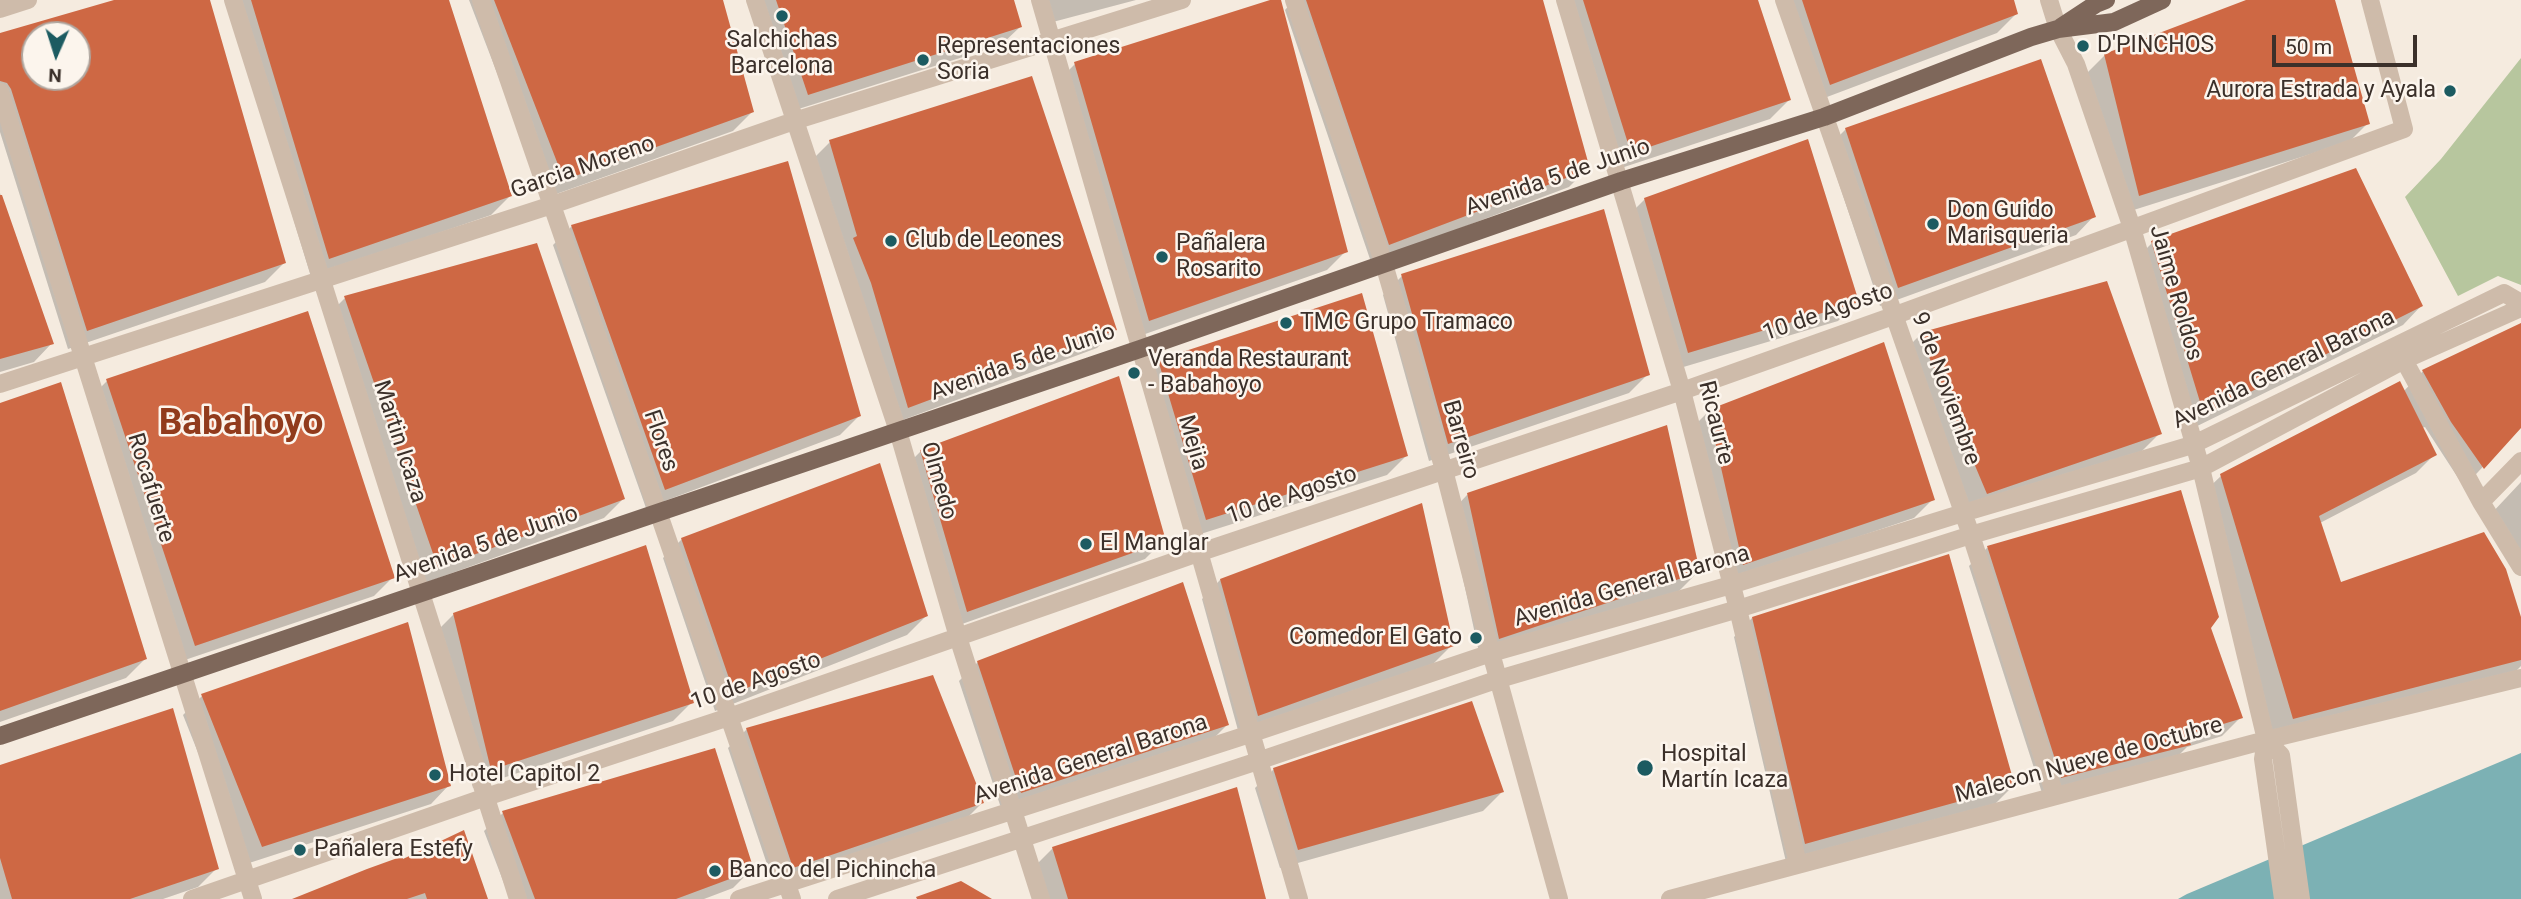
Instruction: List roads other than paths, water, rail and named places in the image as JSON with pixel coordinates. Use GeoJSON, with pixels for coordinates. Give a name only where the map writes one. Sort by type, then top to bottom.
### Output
{"type":"FeatureCollection","features":[{"type":"Feature","properties":{"kind":"main road","name":"Avenida 5 de Junio"},"geometry":{"type":"LineString","coordinates":[[0,736],[1140,349],[1621,181],[1824,117],[2058,29],[2106,0]]}},
{"type":"Feature","properties":{"kind":"main road","name":"Avenida 5 de Junio"},"geometry":{"type":"LineString","coordinates":[[2058,29],[2113,22],[2162,0]]}},
{"type":"Feature","properties":{"kind":"street"},"geometry":{"type":"LineString","coordinates":[[0,9],[27,0]]}},
{"type":"Feature","properties":{"kind":"street","name":"Martin Icaza"},"geometry":{"type":"LineString","coordinates":[[233,0],[518,899]]}},
{"type":"Feature","properties":{"kind":"street","name":"Flores"},"geometry":{"type":"LineString","coordinates":[[481,0],[790,891]]}},
{"type":"Feature","properties":{"kind":"street","name":"Olmedo"},"geometry":{"type":"LineString","coordinates":[[755,0],[898,431],[958,637],[1041,899]]}},
{"type":"Feature","properties":{"kind":"street","name":"Mejia"},"geometry":{"type":"LineString","coordinates":[[1040,0],[1299,899]]}},
{"type":"Feature","properties":{"kind":"street","name":"Garcia Moreno"},"geometry":{"type":"LineString","coordinates":[[0,384],[552,205],[793,121],[1182,0]]}},
{"type":"Feature","properties":{"kind":"street","name":"Barreiro"},"geometry":{"type":"LineString","coordinates":[[1294,0],[1384,264],[1444,470],[1559,899]]}},
{"type":"Feature","properties":{"kind":"street","name":"Ricaurte"},"geometry":{"type":"LineString","coordinates":[[1565,0],[1682,391],[1738,609],[1798,864]]}},
{"type":"Feature","properties":{"kind":"street","name":"9 de Noviembre"},"geometry":{"type":"LineString","coordinates":[[1784,0],[1971,535],[2056,795]]}},
{"type":"Feature","properties":{"kind":"street","name":"Jaime Roldos"},"geometry":{"type":"LineString","coordinates":[[2049,0],[2058,29],[2076,64],[2132,228],[2201,468],[2266,740]]}},
{"type":"Feature","properties":{"kind":"street","name":"10 de Agosto"},"geometry":{"type":"LineString","coordinates":[[191,899],[486,797],[729,718],[1198,553],[1682,391],[2403,129],[2370,0]]}},
{"type":"Feature","properties":{"kind":"street","name":"Rocafuerte"},"geometry":{"type":"LineString","coordinates":[[0,92],[253,899]]}},
{"type":"Feature","properties":{"kind":"street","name":"Avenida General Barona"},"geometry":{"type":"LineString","coordinates":[[739,899],[790,891],[1012,811],[1491,653],[1731,585],[2193,445],[2425,329],[2504,293],[2521,306],[2404,360],[2201,468],[1499,679],[837,899]]}},
{"type":"Feature","properties":{"kind":"street"},"geometry":{"type":"LineString","coordinates":[[2404,360],[2481,502],[2521,567]]}},
{"type":"Feature","properties":{"kind":"street"},"geometry":{"type":"LineString","coordinates":[[2481,502],[2521,461]]}},
{"type":"Feature","properties":{"kind":"street","name":"Malecon Nueve de Octubre"},"geometry":{"type":"LineString","coordinates":[[1670,899],[2266,740],[2521,678]]}},
{"type":"Feature","properties":{"kind":"street"},"geometry":{"type":"LineString","coordinates":[[2266,740],[2263,759],[2283,899]]}},
{"type":"Feature","properties":{"kind":"street"},"geometry":{"type":"LineString","coordinates":[[2266,740],[2281,755],[2301,899]]}},
{"type":"Feature","properties":{"kind":"water"},"geometry":{"type":"Polygon","coordinates":[[[2521,753],[2521,899],[2178,899],[2187,894],[2521,753]]]}},
{"type":"Feature","properties":{"kind":"place","name":"Salchichas Barcelona"},"geometry":{"type":"Point","coordinates":[782,16]}},
{"type":"Feature","properties":{"kind":"place","name":"D'PINCHOS"},"geometry":{"type":"Point","coordinates":[2083,46]}},
{"type":"Feature","properties":{"kind":"place","name":"Representaciones Soria"},"geometry":{"type":"Point","coordinates":[923,60]}},
{"type":"Feature","properties":{"kind":"place","name":"Aurora Estrada y Ayala"},"geometry":{"type":"Point","coordinates":[2450,91]}},
{"type":"Feature","properties":{"kind":"place","name":"Don Guido Marisqueria"},"geometry":{"type":"Point","coordinates":[1933,224]}},
{"type":"Feature","properties":{"kind":"place","name":"Club de Leones"},"geometry":{"type":"Point","coordinates":[891,241]}},
{"type":"Feature","properties":{"kind":"place","name":"Pañalera Rosarito"},"geometry":{"type":"Point","coordinates":[1162,257]}},
{"type":"Feature","properties":{"kind":"place","name":"TMC Grupo Tramaco"},"geometry":{"type":"Point","coordinates":[1286,323]}},
{"type":"Feature","properties":{"kind":"place","name":"Veranda Restaurant - Babahoyo"},"geometry":{"type":"Point","coordinates":[1134,373]}},
{"type":"Feature","properties":{"kind":"place","name":"El Manglar"},"geometry":{"type":"Point","coordinates":[1086,544]}},
{"type":"Feature","properties":{"kind":"place","name":"Comedor El Gato"},"geometry":{"type":"Point","coordinates":[1476,638]}},
{"type":"Feature","properties":{"kind":"place","name":"Hospital Martín Icaza"},"geometry":{"type":"Point","coordinates":[1645,768]}},
{"type":"Feature","properties":{"kind":"place","name":"Hotel Capitol 2"},"geometry":{"type":"Point","coordinates":[435,775]}},
{"type":"Feature","properties":{"kind":"place","name":"Pañalera Estefy"},"geometry":{"type":"Point","coordinates":[300,850]}},
{"type":"Feature","properties":{"kind":"place","name":"Banco del Pichincha"},"geometry":{"type":"Point","coordinates":[715,871]}},
{"type":"Feature","properties":{"kind":"district","name":"Babahoyo"},"geometry":{"type":"Point","coordinates":[241,425]}}]}
